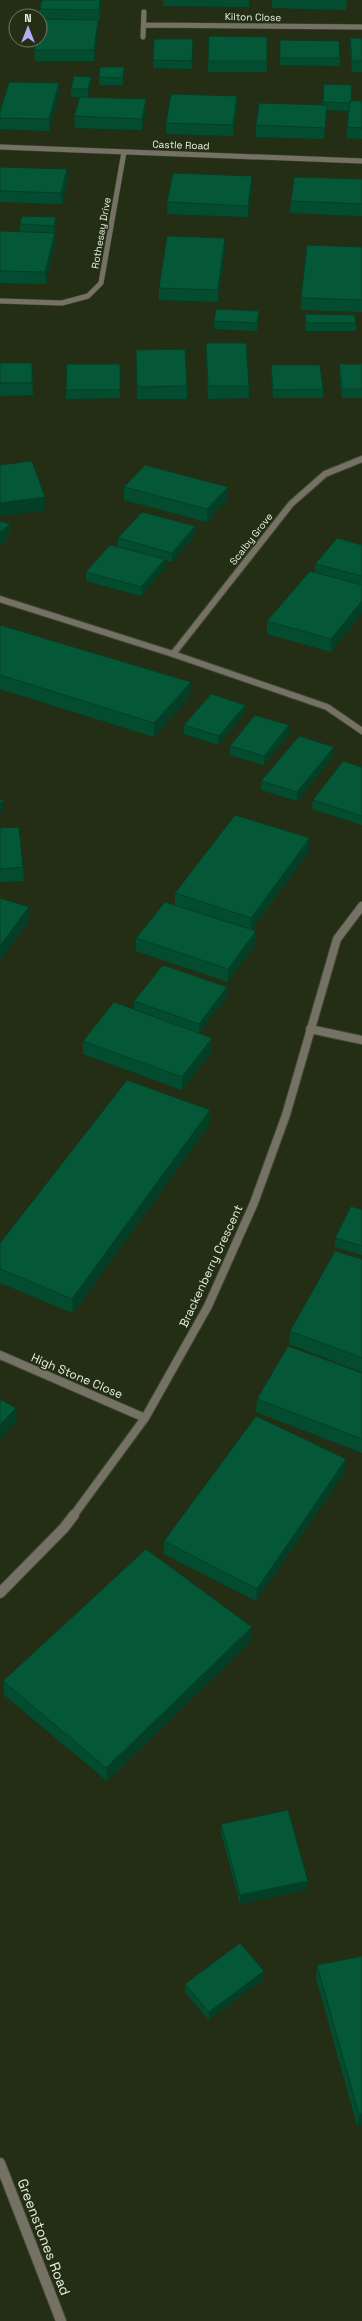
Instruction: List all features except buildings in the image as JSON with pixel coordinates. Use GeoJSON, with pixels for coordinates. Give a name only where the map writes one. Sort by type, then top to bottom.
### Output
{"type":"FeatureCollection","features":[{"type":"Feature","properties":{"kind":"street"},"geometry":{"type":"LineString","coordinates":[[143,37],[144,12]]}},
{"type":"Feature","properties":{"kind":"street","name":"Kilton Close"},"geometry":{"type":"LineString","coordinates":[[144,25],[362,27]]}},
{"type":"Feature","properties":{"kind":"street","name":"Castle Road"},"geometry":{"type":"LineString","coordinates":[[0,147],[362,161]]}},
{"type":"Feature","properties":{"kind":"street","name":"Rothesay Drive"},"geometry":{"type":"LineString","coordinates":[[0,302],[62,303],[88,296],[101,284],[124,152]]}},
{"type":"Feature","properties":{"kind":"street","name":"Scalby Grove"},"geometry":{"type":"LineString","coordinates":[[173,654],[291,504],[325,474],[362,459]]}},
{"type":"Feature","properties":{"kind":"street"},"geometry":{"type":"LineString","coordinates":[[0,599],[173,654],[327,707],[362,731]]}},
{"type":"Feature","properties":{"kind":"street","name":"Brackenberry Crescent"},"geometry":{"type":"LineString","coordinates":[[0,1593],[64,1528],[145,1418],[208,1306],[254,1203],[286,1115],[337,939],[362,906]]}},
{"type":"Feature","properties":{"kind":"street"},"geometry":{"type":"LineString","coordinates":[[310,1029],[362,1040]]}},
{"type":"Feature","properties":{"kind":"street","name":"High Stone Close"},"geometry":{"type":"LineString","coordinates":[[0,1355],[145,1418]]}},
{"type":"Feature","properties":{"kind":"street","name":"Greenstones Road"},"geometry":{"type":"LineString","coordinates":[[0,2163],[61,2321]]}}]}
